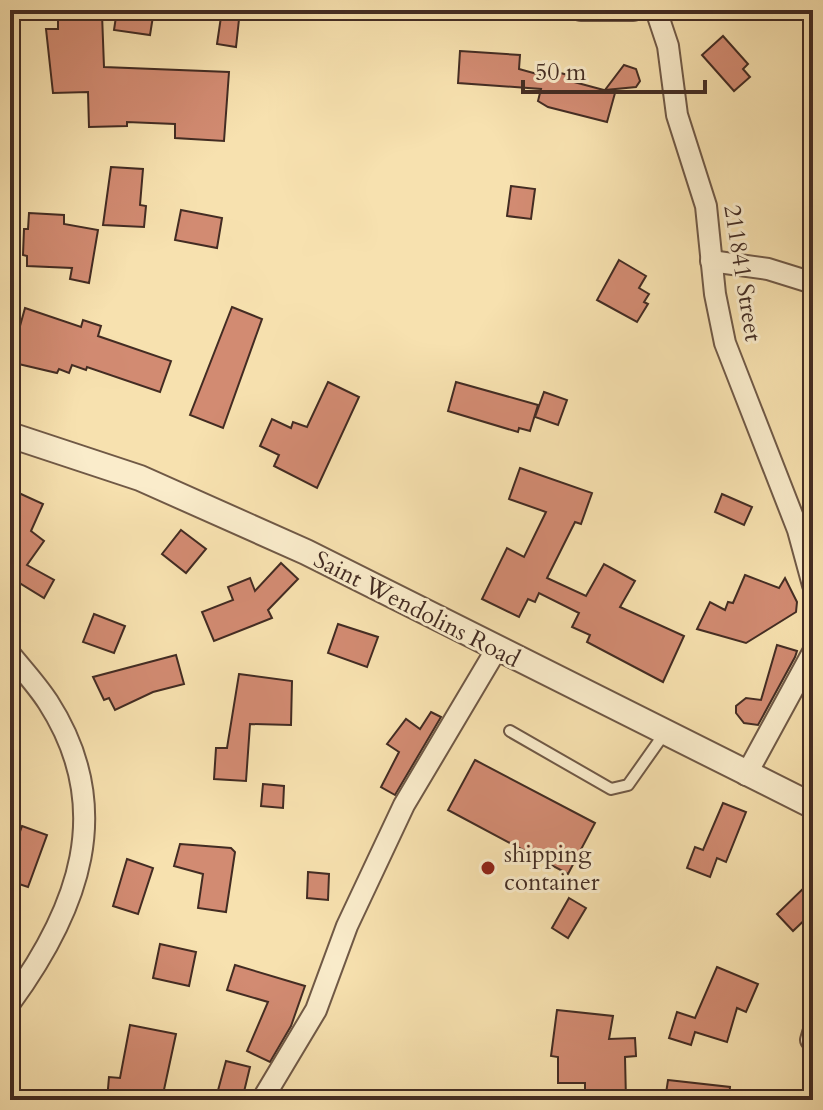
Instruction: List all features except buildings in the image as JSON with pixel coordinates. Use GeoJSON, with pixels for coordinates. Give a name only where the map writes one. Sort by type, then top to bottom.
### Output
{"type":"FeatureCollection","features":[{"type":"Feature","properties":{"kind":"street"},"geometry":{"type":"LineString","coordinates":[[581,10],[633,10]]}},
{"type":"Feature","properties":{"kind":"street","name":"211841 Street"},"geometry":{"type":"LineString","coordinates":[[656,10],[668,46],[677,115],[706,206],[711,261],[725,343],[798,530],[813,585]]}},
{"type":"Feature","properties":{"kind":"street"},"geometry":{"type":"LineString","coordinates":[[711,261],[768,269],[813,283]]}},
{"type":"Feature","properties":{"kind":"street","name":"Saint Wendolins Road"},"geometry":{"type":"LineString","coordinates":[[10,435],[140,478],[306,552],[496,650],[813,806]]}},
{"type":"Feature","properties":{"kind":"street"},"geometry":{"type":"LineString","coordinates":[[262,1100],[316,1010],[347,926],[404,805],[496,650]]}},
{"type":"Feature","properties":{"kind":"street"},"geometry":{"type":"LineString","coordinates":[[746,775],[813,652]]}},
{"type":"Feature","properties":{"kind":"street"},"geometry":{"type":"LineString","coordinates":[[10,654],[48,702],[69,742],[82,789],[84,843],[73,897],[53,937],[10,1003]]}},
{"type":"Feature","properties":{"kind":"lane"},"geometry":{"type":"LineString","coordinates":[[510,731],[611,789],[619,790],[628,785],[664,734]]}},
{"type":"Feature","properties":{"kind":"place","name":"shipping container"},"geometry":{"type":"Point","coordinates":[488,868]}}]}
